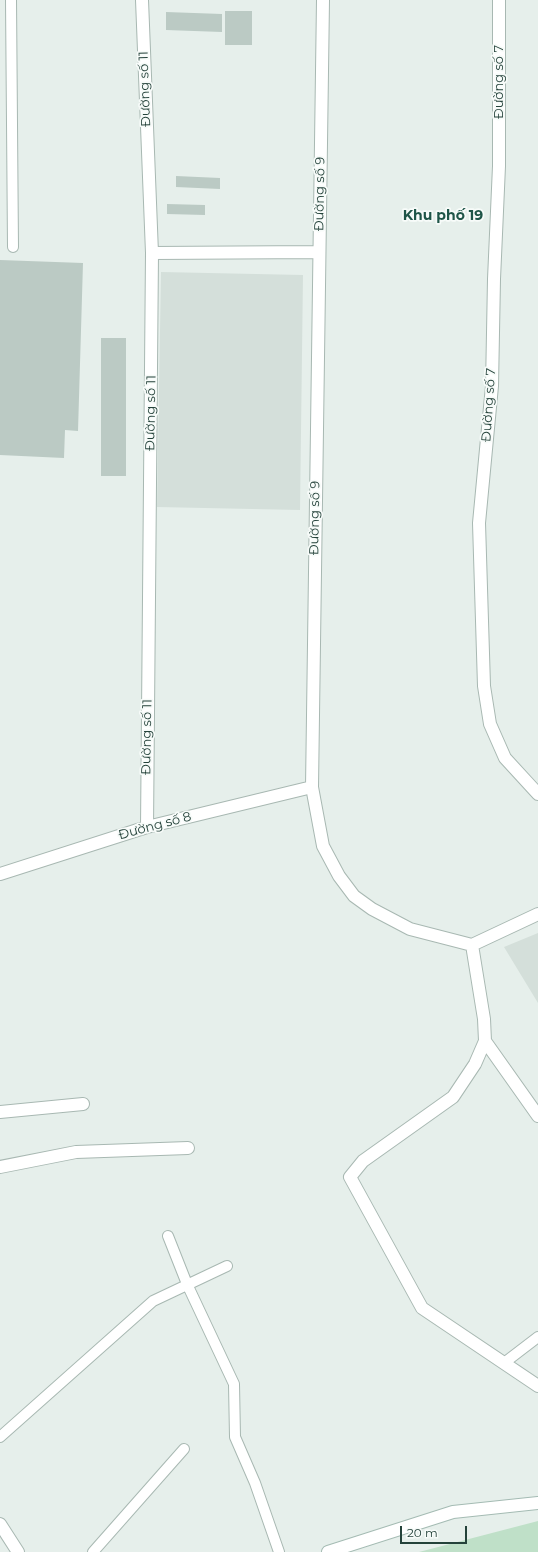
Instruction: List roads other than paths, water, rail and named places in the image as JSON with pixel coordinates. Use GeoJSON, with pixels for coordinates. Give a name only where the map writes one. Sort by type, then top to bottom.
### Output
{"type":"FeatureCollection","features":[{"type":"Feature","properties":{"kind":"street","name":"Đường số 11"},"geometry":{"type":"LineString","coordinates":[[142,0],[152,253],[147,827]]}},
{"type":"Feature","properties":{"kind":"street","name":"Đường số 9"},"geometry":{"type":"LineString","coordinates":[[323,0],[312,787],[323,846],[339,876],[354,896],[372,909],[410,929],[472,945]]}},
{"type":"Feature","properties":{"kind":"street","name":"Đường số 7"},"geometry":{"type":"LineString","coordinates":[[499,0],[499,166],[494,279],[492,386],[479,523],[484,686],[490,724],[505,758],[538,794]]}},
{"type":"Feature","properties":{"kind":"street"},"geometry":{"type":"LineString","coordinates":[[152,253],[319,252]]}},
{"type":"Feature","properties":{"kind":"street","name":"Đường số 8"},"geometry":{"type":"LineString","coordinates":[[0,874],[147,827],[312,787]]}},
{"type":"Feature","properties":{"kind":"street"},"geometry":{"type":"LineString","coordinates":[[538,914],[472,945],[484,1019],[485,1041],[475,1064],[453,1097],[363,1161],[350,1177],[422,1308],[538,1386]]}},
{"type":"Feature","properties":{"kind":"street"},"geometry":{"type":"LineString","coordinates":[[485,1041],[538,1116]]}},
{"type":"Feature","properties":{"kind":"street"},"geometry":{"type":"LineString","coordinates":[[0,1112],[83,1104]]}},
{"type":"Feature","properties":{"kind":"street"},"geometry":{"type":"LineString","coordinates":[[0,1167],[76,1152],[188,1148]]}},
{"type":"Feature","properties":{"kind":"street"},"geometry":{"type":"LineString","coordinates":[[328,1552],[453,1512],[538,1503]]}},
{"type":"Feature","properties":{"kind":"street"},"geometry":{"type":"LineString","coordinates":[[0,1524],[18,1552]]}},
{"type":"Feature","properties":{"kind":"lane"},"geometry":{"type":"LineString","coordinates":[[11,0],[13,247]]}},
{"type":"Feature","properties":{"kind":"lane"},"geometry":{"type":"LineString","coordinates":[[168,1236],[187,1284],[234,1384],[235,1437],[255,1483],[279,1552]]}},
{"type":"Feature","properties":{"kind":"lane"},"geometry":{"type":"LineString","coordinates":[[0,1437],[153,1301],[227,1266]]}},
{"type":"Feature","properties":{"kind":"lane"},"geometry":{"type":"LineString","coordinates":[[504,1364],[538,1337]]}},
{"type":"Feature","properties":{"kind":"lane"},"geometry":{"type":"LineString","coordinates":[[93,1552],[184,1449]]}},
{"type":"Feature","properties":{"kind":"district","name":"Khu phố 19"},"geometry":{"type":"Point","coordinates":[443,216]}}]}
